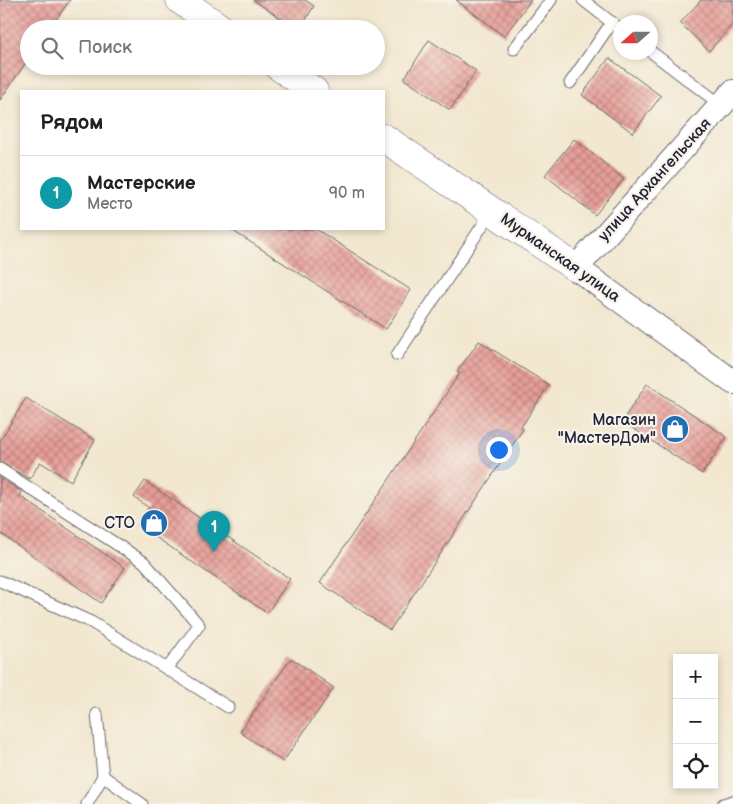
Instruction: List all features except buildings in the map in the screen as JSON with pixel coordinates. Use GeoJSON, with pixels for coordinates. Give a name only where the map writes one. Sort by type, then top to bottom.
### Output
{"type":"FeatureCollection","features":[{"type":"Feature","properties":{"kind":"street"},"geometry":{"type":"LineString","coordinates":[[180,0],[209,20]]}},
{"type":"Feature","properties":{"kind":"street"},"geometry":{"type":"LineString","coordinates":[[291,75],[313,90]]}},
{"type":"Feature","properties":{"kind":"street","name":"улица Архангельская"},"geometry":{"type":"LineString","coordinates":[[576,268],[727,99]]}},
{"type":"Feature","properties":{"kind":"street","name":"Мурманская улица"},"geometry":{"type":"LineString","coordinates":[[385,139],[576,268],[733,382]]}},
{"type":"Feature","properties":{"kind":"lane"},"geometry":{"type":"LineString","coordinates":[[514,48],[551,0]]}},
{"type":"Feature","properties":{"kind":"lane"},"geometry":{"type":"LineString","coordinates":[[583,0],[613,24]]}},
{"type":"Feature","properties":{"kind":"lane"},"geometry":{"type":"LineString","coordinates":[[570,84],[613,30]]}},
{"type":"Feature","properties":{"kind":"lane"},"geometry":{"type":"LineString","coordinates":[[658,57],[727,99]]}},
{"type":"Feature","properties":{"kind":"lane"},"geometry":{"type":"LineString","coordinates":[[397,355],[492,211]]}},
{"type":"Feature","properties":{"kind":"lane"},"geometry":{"type":"LineString","coordinates":[[0,469],[144,562],[198,625],[167,669]]}},
{"type":"Feature","properties":{"kind":"lane"},"geometry":{"type":"LineString","coordinates":[[0,580],[91,622],[228,707]]}},
{"type":"Feature","properties":{"kind":"lane"},"geometry":{"type":"LineString","coordinates":[[87,804],[103,776],[97,714]]}},
{"type":"Feature","properties":{"kind":"lane"},"geometry":{"type":"LineString","coordinates":[[103,776],[142,804]]}},
{"type":"Feature","properties":{"kind":"lane"},"geometry":{"type":"LineString","coordinates":[[723,804],[733,801]]}},
{"type":"Feature","properties":{"kind":"place","name":"Магазин \"МастерДом\""},"geometry":{"type":"Point","coordinates":[675,429]}},
{"type":"Feature","properties":{"kind":"place","name":"СТО"},"geometry":{"type":"Point","coordinates":[154,523]}},
{"type":"Feature","properties":{"kind":"place","name":"Мастерские"},"geometry":{"type":"Point","coordinates":[214,552]}}]}
